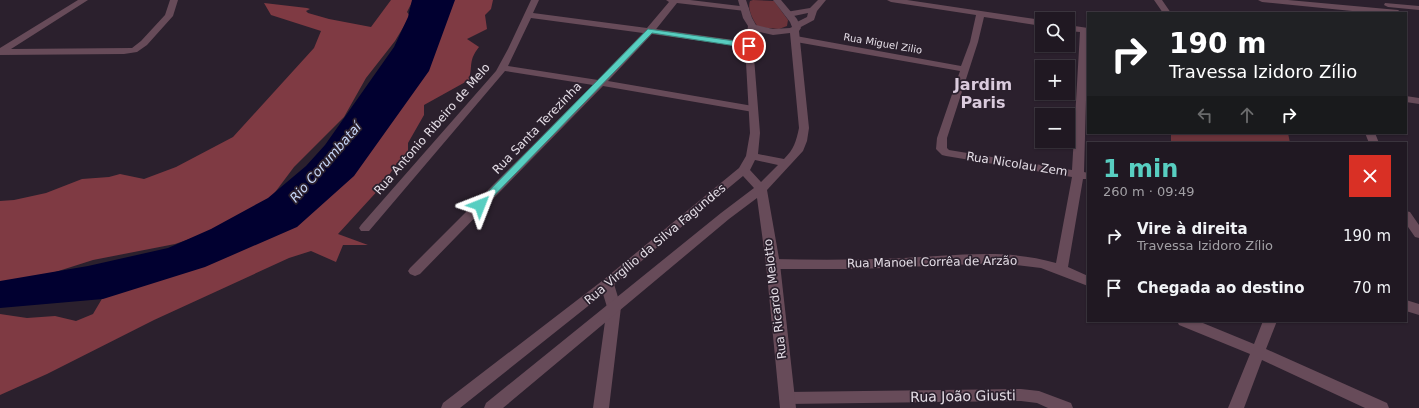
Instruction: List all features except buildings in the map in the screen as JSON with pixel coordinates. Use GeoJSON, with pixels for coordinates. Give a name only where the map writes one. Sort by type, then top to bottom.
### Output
{"type":"FeatureCollection","features":[{"type":"Feature","properties":{"kind":"street"},"geometry":{"type":"LineString","coordinates":[[0,52],[84,0]]}},
{"type":"Feature","properties":{"kind":"street"},"geometry":{"type":"LineString","coordinates":[[0,52],[134,50],[144,43],[165,22],[169,16],[174,0]]}},
{"type":"Feature","properties":{"kind":"street","name":"Rua Antonio Ribeiro de Melo"},"geometry":{"type":"LineString","coordinates":[[365,228],[502,68],[535,0]]}},
{"type":"Feature","properties":{"kind":"street"},"geometry":{"type":"LineString","coordinates":[[742,0],[752,26]]}},
{"type":"Feature","properties":{"kind":"street"},"geometry":{"type":"LineString","coordinates":[[777,0],[789,14],[796,32],[811,18],[813,10],[822,0]]}},
{"type":"Feature","properties":{"kind":"street"},"geometry":{"type":"LineString","coordinates":[[891,0],[938,3],[980,14],[1035,22]]}},
{"type":"Feature","properties":{"kind":"street"},"geometry":{"type":"LineString","coordinates":[[1158,0],[1166,12]]}},
{"type":"Feature","properties":{"kind":"street"},"geometry":{"type":"LineString","coordinates":[[1262,0],[1318,9],[1378,5],[1396,12]]}},
{"type":"Feature","properties":{"kind":"street"},"geometry":{"type":"LineString","coordinates":[[1330,0],[1358,1],[1378,5],[1419,8]]}},
{"type":"Feature","properties":{"kind":"street"},"geometry":{"type":"LineString","coordinates":[[673,1],[745,10]]}},
{"type":"Feature","properties":{"kind":"street","name":"Rua Santa Terezinha"},"geometry":{"type":"LineString","coordinates":[[415,271],[650,31],[673,1]]}},
{"type":"Feature","properties":{"kind":"street"},"geometry":{"type":"LineString","coordinates":[[789,14],[813,10]]}},
{"type":"Feature","properties":{"kind":"street"},"geometry":{"type":"LineString","coordinates":[[965,69],[974,42],[980,14]]}},
{"type":"Feature","properties":{"kind":"street"},"geometry":{"type":"LineString","coordinates":[[1407,14],[1419,15]]}},
{"type":"Feature","properties":{"kind":"street"},"geometry":{"type":"LineString","coordinates":[[529,15],[650,31]]}},
{"type":"Feature","properties":{"kind":"street","name":"Rua Miguel Zilio"},"geometry":{"type":"LineString","coordinates":[[752,26],[759,30],[796,32],[965,69]]}},
{"type":"Feature","properties":{"kind":"street","name":"Rua Virgílio da Silva Fagundes"},"geometry":{"type":"LineString","coordinates":[[449,408],[607,284],[658,240],[744,170],[752,156],[755,133],[749,46],[752,26]]}},
{"type":"Feature","properties":{"kind":"street"},"geometry":{"type":"LineString","coordinates":[[1061,269],[1083,175],[1086,30],[1075,29]]}},
{"type":"Feature","properties":{"kind":"street","name":"Rua Virgílio da Silva Fagundes"},"geometry":{"type":"LineString","coordinates":[[492,408],[725,216],[761,189],[798,151],[802,141],[804,128],[796,32]]}},
{"type":"Feature","properties":{"kind":"street"},"geometry":{"type":"LineString","coordinates":[[502,68],[753,109]]}},
{"type":"Feature","properties":{"kind":"street","name":"Rua Nicolau Zem"},"geometry":{"type":"LineString","coordinates":[[965,69],[942,138],[941,149],[946,153],[1083,175]]}},
{"type":"Feature","properties":{"kind":"street"},"geometry":{"type":"LineString","coordinates":[[1407,99],[1419,101]]}},
{"type":"Feature","properties":{"kind":"street"},"geometry":{"type":"LineString","coordinates":[[752,156],[786,163]]}},
{"type":"Feature","properties":{"kind":"street"},"geometry":{"type":"LineString","coordinates":[[744,170],[761,189]]}},
{"type":"Feature","properties":{"kind":"street","name":"Rua Ricardo Melotto"},"geometry":{"type":"LineString","coordinates":[[761,189],[773,264],[787,403]]}},
{"type":"Feature","properties":{"kind":"street"},"geometry":{"type":"LineString","coordinates":[[1407,216],[1419,234]]}},
{"type":"Feature","properties":{"kind":"street"},"geometry":{"type":"LineString","coordinates":[[1407,232],[1419,234]]}},
{"type":"Feature","properties":{"kind":"street","name":"Rua Manoel Corrêa de Arzão"},"geometry":{"type":"LineString","coordinates":[[773,264],[886,264],[991,258],[1034,262],[1061,269],[1087,280]]}},
{"type":"Feature","properties":{"kind":"street"},"geometry":{"type":"LineString","coordinates":[[601,408],[614,307],[607,284]]}},
{"type":"Feature","properties":{"kind":"street"},"geometry":{"type":"LineString","coordinates":[[1407,304],[1419,310]]}},
{"type":"Feature","properties":{"kind":"street"},"geometry":{"type":"LineString","coordinates":[[1186,322],[1259,352],[1381,408]]}},
{"type":"Feature","properties":{"kind":"street"},"geometry":{"type":"LineString","coordinates":[[1236,408],[1270,322]]}},
{"type":"Feature","properties":{"kind":"street","name":"Rua João Giusti"},"geometry":{"type":"LineString","coordinates":[[787,403],[1021,395],[1039,398],[1065,408]]}},
{"type":"Feature","properties":{"kind":"lane"},"geometry":{"type":"LineString","coordinates":[[650,31],[749,46]]}},
{"type":"Feature","properties":{"kind":"shaded area"},"geometry":{"type":"Polygon","coordinates":[[[391,0],[413,0],[407,12],[410,16],[395,41],[366,78],[344,117],[294,167],[273,195],[255,208],[213,231],[175,244],[93,260],[27,281],[0,286],[0,201],[14,200],[46,193],[82,179],[109,177],[120,174],[144,179],[176,167],[233,137],[314,48],[321,31],[271,15],[264,3],[307,8],[310,9],[306,11],[308,13],[329,19],[371,27],[391,0]]]}},
{"type":"Feature","properties":{"kind":"shaded area"},"geometry":{"type":"Polygon","coordinates":[[[446,0],[493,0],[491,9],[485,15],[487,29],[467,39],[479,47],[473,56],[469,80],[424,105],[424,115],[408,143],[408,155],[397,163],[381,187],[338,234],[368,245],[343,245],[336,262],[311,251],[289,258],[154,320],[47,374],[0,395],[0,314],[27,318],[55,316],[76,321],[93,314],[103,297],[295,210],[446,0]]]}},
{"type":"Feature","properties":{"kind":"shaded area"},"geometry":{"type":"Polygon","coordinates":[[[750,1],[774,1],[788,20],[787,26],[779,29],[758,27],[752,18],[750,11],[749,4],[750,1]]]}},
{"type":"Feature","properties":{"kind":"shaded area"},"geometry":{"type":"Polygon","coordinates":[[[1171,134],[1288,134],[1290,142],[1171,142],[1171,134]]]}},
{"type":"Feature","properties":{"kind":"water","name":"Rio Corumbataí"},"geometry":{"type":"Polygon","coordinates":[[[412,0],[455,0],[429,71],[354,176],[297,227],[205,267],[103,299],[0,308],[0,281],[88,266],[168,248],[211,229],[268,198],[306,166],[325,145],[394,47],[408,17],[412,0]]]}},
{"type":"Feature","properties":{"kind":"district","name":"Jardim Paris"},"geometry":{"type":"Point","coordinates":[983,93]}},
{"type":"Feature","properties":{"kind":"route"},"geometry":{"type":"LineString","coordinates":[[480,205],[650,31],[749,46]]}}]}
